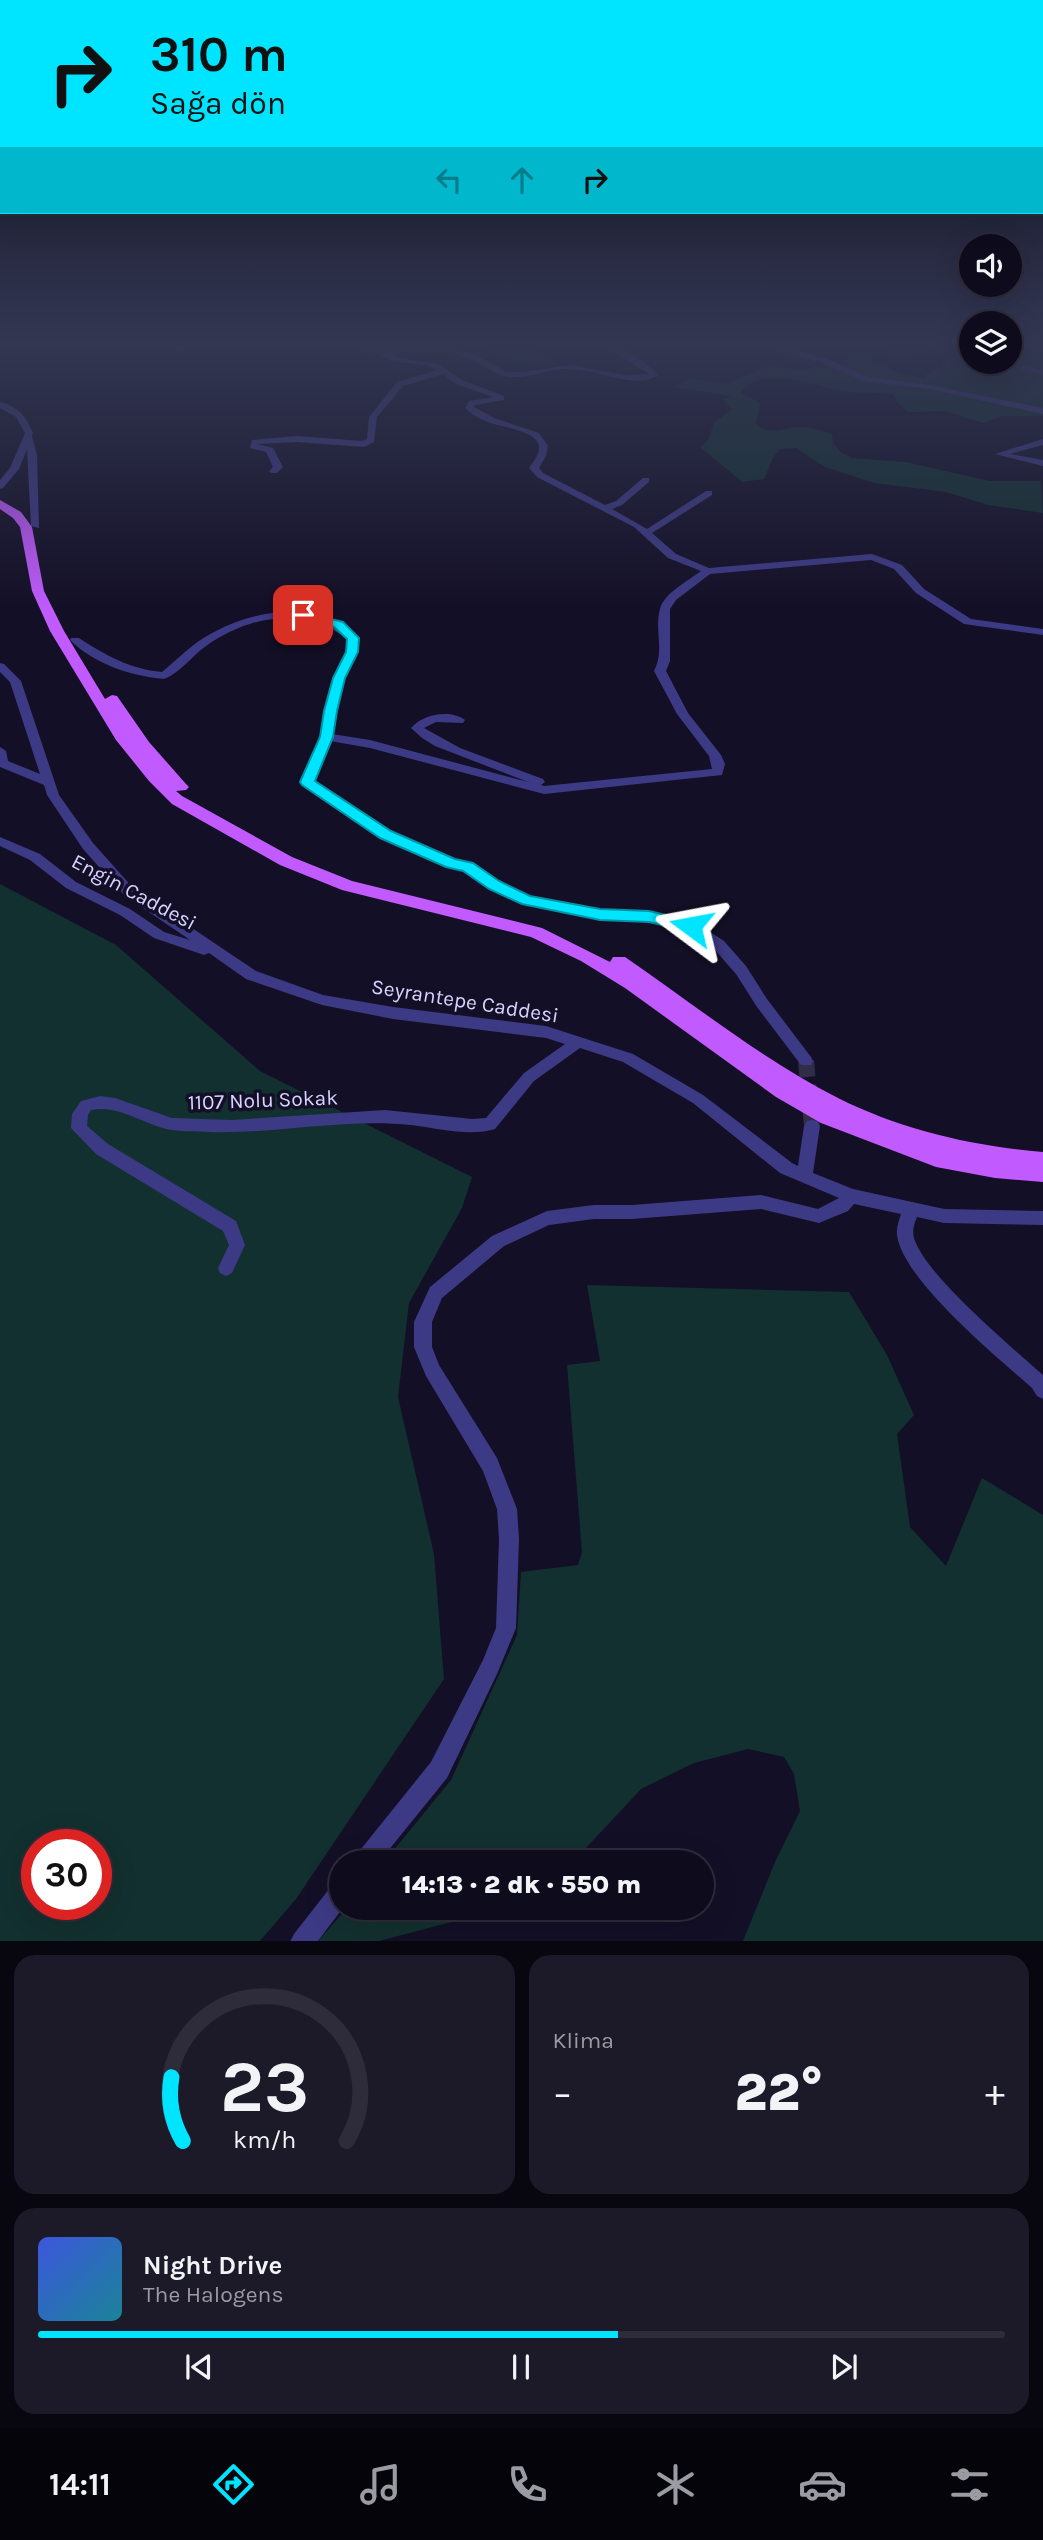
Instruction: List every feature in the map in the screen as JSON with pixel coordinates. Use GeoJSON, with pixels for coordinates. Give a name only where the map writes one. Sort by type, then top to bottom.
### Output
{"type":"FeatureCollection","features":[{"type":"Feature","properties":{"kind":"main road"},"geometry":{"type":"LineString","coordinates":[[0,496],[26,512],[36,526],[49,588],[75,639],[133,733],[165,772],[188,793],[295,853],[355,877],[542,922],[595,947],[641,974],[792,1082],[834,1105],[939,1145],[993,1156],[1043,1160]]}},
{"type":"Feature","properties":{"kind":"main road"},"geometry":{"type":"LineString","coordinates":[[0,504],[17,515],[26,527],[38,591],[57,631],[121,737],[153,778],[177,800],[286,861],[348,886],[536,932],[587,956],[631,983],[783,1092],[828,1117],[936,1159],[995,1170],[1043,1174]]}},
{"type":"Feature","properties":{"kind":"street"},"geometry":{"type":"LineString","coordinates":[[26,431],[33,455],[36,526]]}},
{"type":"Feature","properties":{"kind":"street"},"geometry":{"type":"LineString","coordinates":[[275,471],[278,467],[270,450],[253,446],[255,442],[297,439],[364,444],[371,440],[374,431]]}},
{"type":"Feature","properties":{"kind":"street"},"geometry":{"type":"LineString","coordinates":[[528,431],[542,441],[543,452],[534,468],[540,475],[552,484],[637,525],[672,556],[703,567],[707,571]]}},
{"type":"Feature","properties":{"kind":"street"},"geometry":{"type":"LineString","coordinates":[[0,486],[14,469],[28,437]]}},
{"type":"Feature","properties":{"kind":"street"},"geometry":{"type":"LineString","coordinates":[[1043,442],[999,454],[1043,463]]}},
{"type":"Feature","properties":{"kind":"street"},"geometry":{"type":"LineString","coordinates":[[605,508],[620,503],[646,480]]}},
{"type":"Feature","properties":{"kind":"street"},"geometry":{"type":"LineString","coordinates":[[645,533],[657,528],[709,493]]}},
{"type":"Feature","properties":{"kind":"street"},"geometry":{"type":"LineString","coordinates":[[327,737],[370,744],[523,785],[553,789],[668,776],[701,776],[718,772],[719,764],[715,755],[683,714],[660,671],[665,661],[665,608],[672,598],[707,571],[872,557],[898,567],[920,591],[968,622],[1043,632]]}},
{"type":"Feature","properties":{"kind":"street"},"geometry":{"type":"LineString","coordinates":[[75,639],[94,653],[141,674],[164,676],[202,644],[245,621],[280,614],[303,615],[338,625],[353,638],[352,652],[339,678],[330,711],[327,737],[307,782],[386,835],[451,863],[467,867],[494,885],[527,901],[600,915],[649,916],[691,926],[719,945],[741,970],[806,1061]]}},
{"type":"Feature","properties":{"kind":"street","name":"Seyrantepe Caddesi"},"geometry":{"type":"LineString","coordinates":[[0,666],[53,795],[88,846],[129,892],[251,975],[322,1000],[393,1013],[546,1032],[628,1058],[686,1092],[786,1168],[852,1196],[944,1216],[1043,1218]]}},
{"type":"Feature","properties":{"kind":"street"},"geometry":{"type":"LineString","coordinates":[[458,720],[437,718],[417,727],[424,735],[463,754],[526,776],[553,789]]}},
{"type":"Feature","properties":{"kind":"street"},"geometry":{"type":"LineString","coordinates":[[1,757],[50,783]]}},
{"type":"Feature","properties":{"kind":"street","name":"Engin Caddesi"},"geometry":{"type":"LineString","coordinates":[[0,841],[35,856],[71,885],[124,912],[159,934],[186,946],[216,953]]}},
{"type":"Feature","properties":{"kind":"street","name":"1107 Nolu Sokak"},"geometry":{"type":"LineString","coordinates":[[226,1268],[237,1245],[230,1226],[102,1149],[79,1128],[80,1114],[86,1105],[100,1102],[115,1104],[172,1124],[232,1126],[385,1116],[472,1125],[490,1124],[529,1077],[578,1042]]}},
{"type":"Feature","properties":{"kind":"street"},"geometry":{"type":"LineString","coordinates":[[805,1176],[812,1126]]}},
{"type":"Feature","properties":{"kind":"street"},"geometry":{"type":"LineString","coordinates":[[375,1850],[439,1770],[490,1667],[506,1628],[509,1539],[507,1509],[490,1465],[432,1370],[423,1348],[423,1322],[436,1293],[498,1241],[547,1218],[594,1212],[632,1212],[761,1202],[819,1216],[835,1210],[852,1196]]}},
{"type":"Feature","properties":{"kind":"street"},"geometry":{"type":"LineString","coordinates":[[911,1209],[905,1234],[911,1253],[1043,1390]]}},
{"type":"Feature","properties":{"kind":"street"},"geometry":{"type":"LineString","coordinates":[[302,1941],[329,1907]]}},
{"type":"Feature","properties":{"kind":"green space"},"geometry":{"type":"Polygon","coordinates":[[[711,431],[821,431],[832,434],[833,443],[842,453],[852,458],[906,462],[989,481],[1041,481],[1043,513],[988,505],[946,492],[874,483],[825,467],[796,448],[780,449],[764,479],[742,482],[700,447],[708,440],[711,431]]]}},
{"type":"Feature","properties":{"kind":"green space"},"geometry":{"type":"Polygon","coordinates":[[[0,884],[116,945],[260,1071],[472,1177],[462,1208],[409,1303],[398,1397],[434,1554],[444,1679],[296,1899],[260,1941],[0,1941],[0,884]]]}},
{"type":"Feature","properties":{"kind":"green space"},"geometry":{"type":"Polygon","coordinates":[[[587,1285],[849,1292],[887,1355],[914,1415],[897,1434],[910,1527],[946,1566],[982,1478],[1043,1515],[1043,1941],[743,1941],[775,1862],[800,1811],[794,1774],[784,1757],[748,1749],[694,1763],[641,1789],[584,1850],[394,1850],[451,1780],[517,1635],[521,1572],[578,1565],[582,1552],[567,1365],[600,1361],[587,1285]]]}},
{"type":"Feature","properties":{"kind":"green space"},"geometry":{"type":"Polygon","coordinates":[[[336,1920],[459,1920],[379,1941],[318,1941],[336,1920]]]}},
{"type":"Feature","properties":{"kind":"tunnel"},"geometry":{"type":"LineString","coordinates":[[806,1061],[812,1126]]}},
{"type":"Feature","properties":{"kind":"route"},"geometry":{"type":"LineString","coordinates":[[303,615],[338,625],[353,638],[352,652],[339,678],[330,711],[327,737],[307,782],[386,835],[451,863],[467,867],[494,885],[527,901],[600,915],[649,916],[691,926]]}}]}
